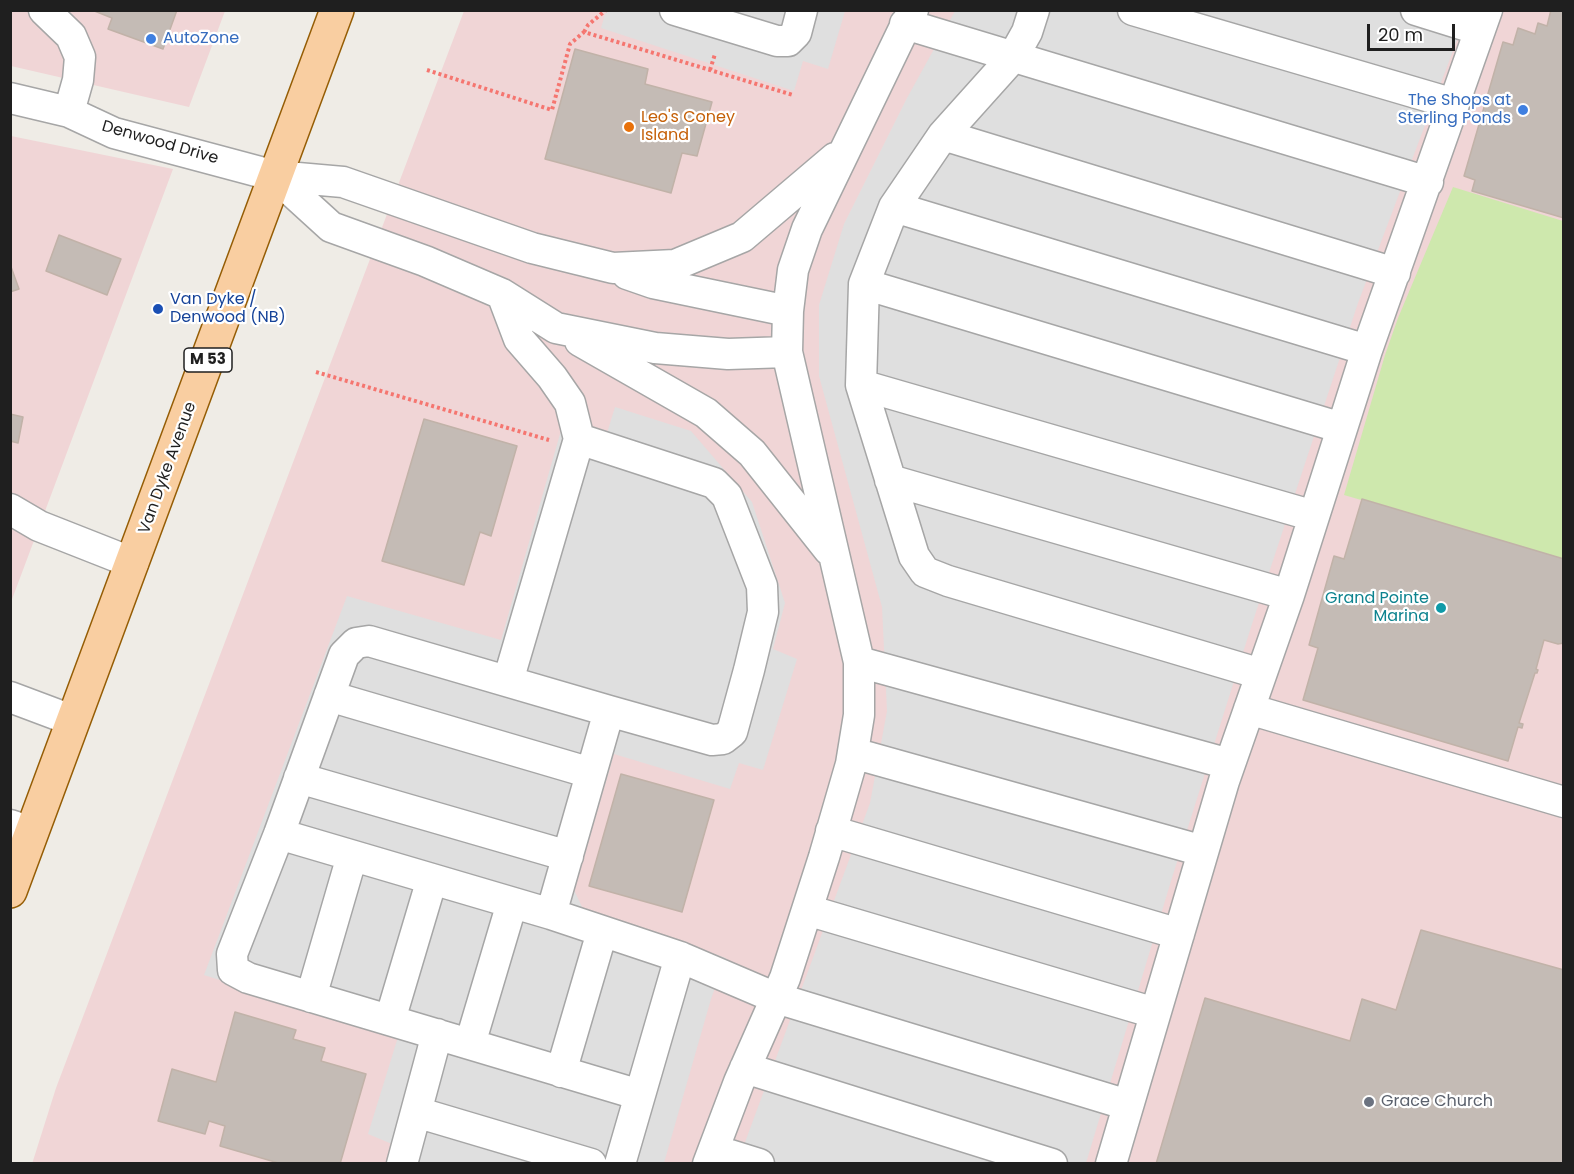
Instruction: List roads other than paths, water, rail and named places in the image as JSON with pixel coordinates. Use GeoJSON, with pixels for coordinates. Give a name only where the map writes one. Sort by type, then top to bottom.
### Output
{"type":"FeatureCollection","features":[{"type":"Feature","properties":{"kind":"main road","name":"Van Dyke Avenue"},"geometry":{"type":"LineString","coordinates":[[10,891],[21,828],[74,721],[338,10]]}},
{"type":"Feature","properties":{"kind":"street"},"geometry":{"type":"LineString","coordinates":[[44,10],[71,36],[80,57],[78,80],[69,112]]}},
{"type":"Feature","properties":{"kind":"street"},"geometry":{"type":"LineString","coordinates":[[675,10],[705,15],[777,41],[788,41],[796,33],[802,10]]}},
{"type":"Feature","properties":{"kind":"street"},"geometry":{"type":"LineString","coordinates":[[1034,10],[1027,32],[1013,57],[943,135],[894,207],[864,284],[861,385],[914,556],[926,572],[948,581],[1261,674]]}},
{"type":"Feature","properties":{"kind":"street"},"geometry":{"type":"LineString","coordinates":[[1133,10],[1454,104]]}},
{"type":"Feature","properties":{"kind":"street"},"geometry":{"type":"LineString","coordinates":[[1111,1164],[1230,764],[1289,595],[1367,350],[1484,20],[1416,10]]}},
{"type":"Feature","properties":{"kind":"street"},"geometry":{"type":"LineString","coordinates":[[759,1164],[711,1157],[785,978],[831,831],[853,753],[859,716],[860,662],[787,352],[788,311],[793,270],[807,229],[909,17],[1013,57],[1428,182]]}},
{"type":"Feature","properties":{"kind":"street","name":"Denwood Drive"},"geometry":{"type":"LineString","coordinates":[[10,98],[69,112],[114,133],[275,176],[343,182],[532,248],[613,268]]}},
{"type":"Feature","properties":{"kind":"street"},"geometry":{"type":"LineString","coordinates":[[943,135],[1395,273]]}},
{"type":"Feature","properties":{"kind":"street"},"geometry":{"type":"LineString","coordinates":[[613,268],[675,265],[742,237],[844,151]]}},
{"type":"Feature","properties":{"kind":"street"},"geometry":{"type":"LineString","coordinates":[[275,176],[331,227],[425,261],[502,294],[556,328],[706,413],[752,453],[837,559]]}},
{"type":"Feature","properties":{"kind":"street"},"geometry":{"type":"LineString","coordinates":[[894,207],[1367,350]]}},
{"type":"Feature","properties":{"kind":"street"},"geometry":{"type":"LineString","coordinates":[[613,268],[653,283],[788,311]]}},
{"type":"Feature","properties":{"kind":"street"},"geometry":{"type":"LineString","coordinates":[[864,284],[1342,428]]}},
{"type":"Feature","properties":{"kind":"street"},"geometry":{"type":"LineString","coordinates":[[502,294],[519,339],[552,377],[570,403],[579,439],[508,681]]}},
{"type":"Feature","properties":{"kind":"street"},"geometry":{"type":"LineString","coordinates":[[556,328],[655,348],[728,354],[787,352]]}},
{"type":"Feature","properties":{"kind":"street"},"geometry":{"type":"LineString","coordinates":[[861,385],[1314,516]]}},
{"type":"Feature","properties":{"kind":"street"},"geometry":{"type":"LineString","coordinates":[[579,439],[714,483],[727,496],[762,586],[763,612],[732,732],[723,740],[712,740],[369,641],[356,643],[344,655],[279,834],[232,954],[233,970],[248,978],[640,1095]]}},
{"type":"Feature","properties":{"kind":"street"},"geometry":{"type":"LineString","coordinates":[[890,480],[1289,595]]}},
{"type":"Feature","properties":{"kind":"street"},"geometry":{"type":"LineString","coordinates":[[10,509],[39,526],[134,563]]}},
{"type":"Feature","properties":{"kind":"street"},"geometry":{"type":"LineString","coordinates":[[860,662],[1230,764]]}},
{"type":"Feature","properties":{"kind":"street"},"geometry":{"type":"LineString","coordinates":[[329,696],[591,773]]}},
{"type":"Feature","properties":{"kind":"street"},"geometry":{"type":"LineString","coordinates":[[10,698],[74,721]]}},
{"type":"Feature","properties":{"kind":"street"},"geometry":{"type":"LineString","coordinates":[[1249,709],[1563,802]]}},
{"type":"Feature","properties":{"kind":"street"},"geometry":{"type":"LineString","coordinates":[[551,914],[609,711]]}},
{"type":"Feature","properties":{"kind":"street"},"geometry":{"type":"LineString","coordinates":[[853,753],[1203,851]]}},
{"type":"Feature","properties":{"kind":"street"},"geometry":{"type":"LineString","coordinates":[[299,778],[568,856]]}},
{"type":"Feature","properties":{"kind":"street"},"geometry":{"type":"LineString","coordinates":[[831,831],[1179,934]]}},
{"type":"Feature","properties":{"kind":"street"},"geometry":{"type":"LineString","coordinates":[[279,834],[551,914],[680,957],[776,998],[1128,1105]]}},
{"type":"Feature","properties":{"kind":"street"},"geometry":{"type":"LineString","coordinates":[[311,996],[352,856]]}},
{"type":"Feature","properties":{"kind":"street"},"geometry":{"type":"LineString","coordinates":[[390,1020],[432,879]]}},
{"type":"Feature","properties":{"kind":"street"},"geometry":{"type":"LineString","coordinates":[[470,1044],[512,903]]}},
{"type":"Feature","properties":{"kind":"street"},"geometry":{"type":"LineString","coordinates":[[807,910],[1155,1013]]}},
{"type":"Feature","properties":{"kind":"street"},"geometry":{"type":"LineString","coordinates":[[561,1072],[602,932]]}},
{"type":"Feature","properties":{"kind":"street"},"geometry":{"type":"LineString","coordinates":[[620,1164],[680,957]]}},
{"type":"Feature","properties":{"kind":"street"},"geometry":{"type":"LineString","coordinates":[[402,1164],[437,1034]]}},
{"type":"Feature","properties":{"kind":"street"},"geometry":{"type":"LineString","coordinates":[[746,1068],[1047,1163]]}},
{"type":"Feature","properties":{"kind":"street"},"geometry":{"type":"LineString","coordinates":[[416,1112],[591,1164]]}},
{"type":"Feature","properties":{"kind":"place","name":"AutoZone"},"geometry":{"type":"Point","coordinates":[151,39]}},
{"type":"Feature","properties":{"kind":"place","name":"The Shops at Sterling Ponds"},"geometry":{"type":"Point","coordinates":[1523,110]}},
{"type":"Feature","properties":{"kind":"place","name":"Leo's Coney Island"},"geometry":{"type":"Point","coordinates":[629,127]}},
{"type":"Feature","properties":{"kind":"place","name":"Van Dyke / Denwood (NB)"},"geometry":{"type":"Point","coordinates":[158,309]}},
{"type":"Feature","properties":{"kind":"place","name":"Grand Pointe Marina"},"geometry":{"type":"Point","coordinates":[1441,608]}},
{"type":"Feature","properties":{"kind":"place","name":"Grace Church"},"geometry":{"type":"Point","coordinates":[1369,1102]}}]}
